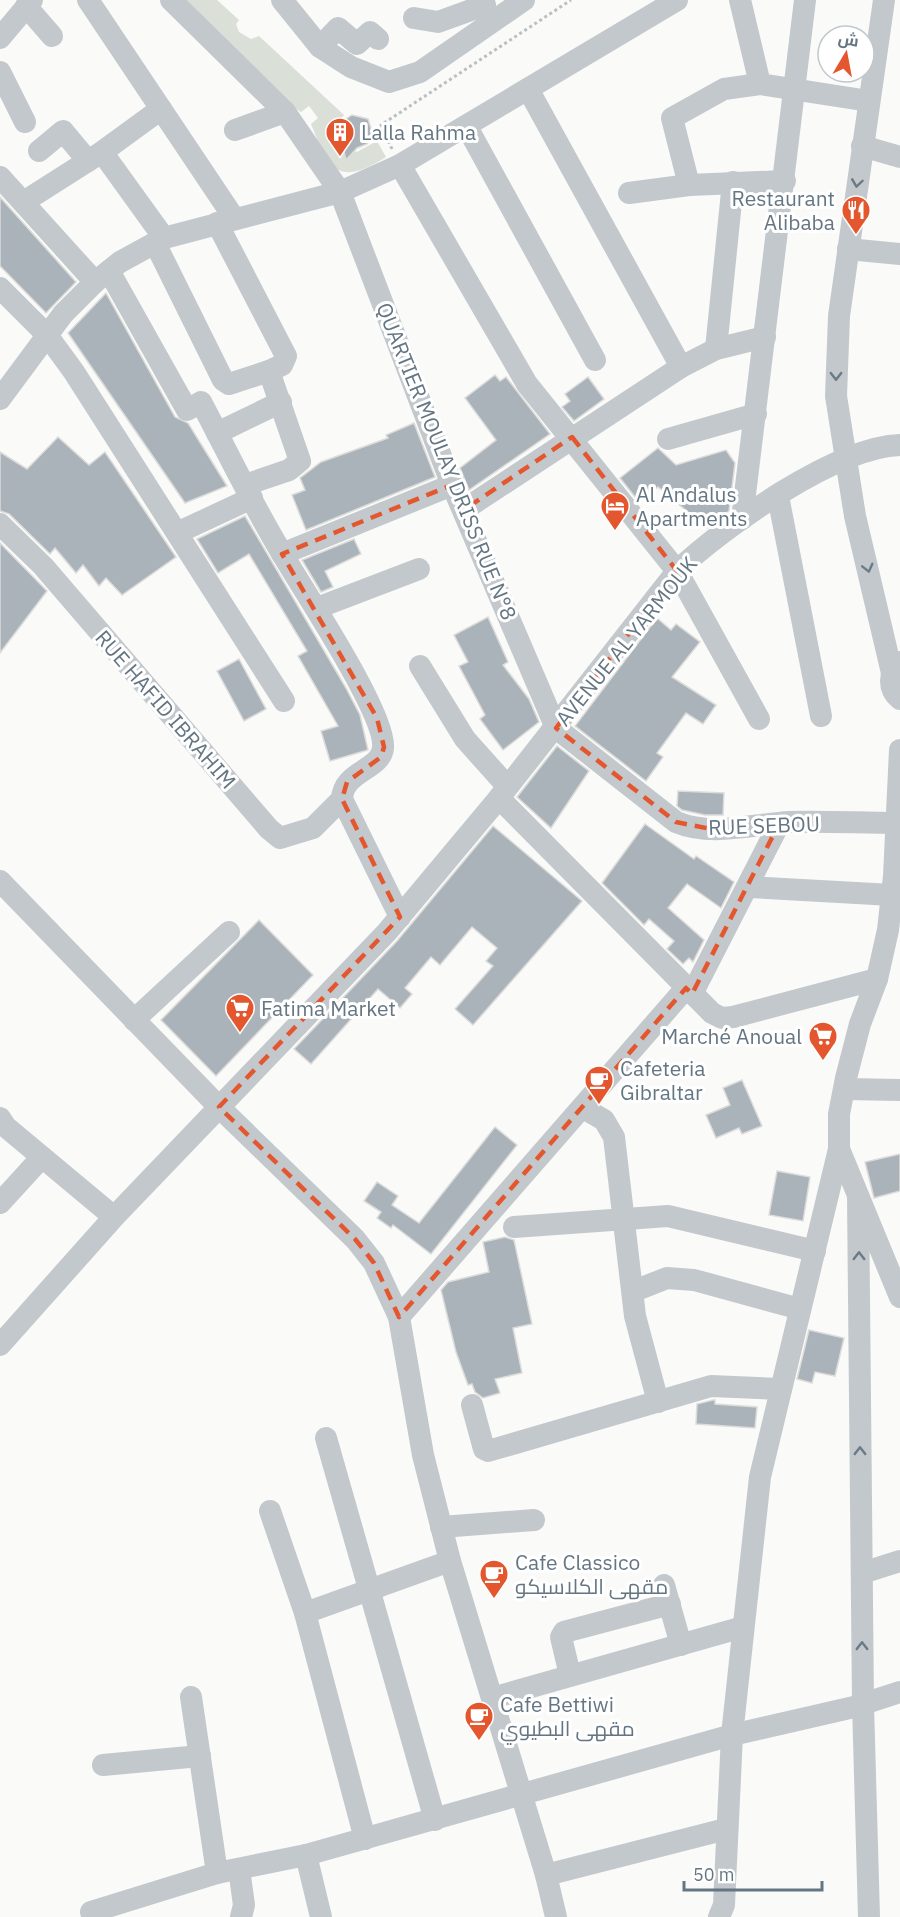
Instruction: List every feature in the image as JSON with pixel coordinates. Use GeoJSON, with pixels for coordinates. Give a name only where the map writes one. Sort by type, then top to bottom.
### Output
{"type":"FeatureCollection","features":[{"type":"Feature","properties":{"kind":"street"},"geometry":{"type":"LineString","coordinates":[[39,151],[63,131],[94,156],[160,240],[223,380],[229,384],[235,383],[282,365],[286,356],[226,220],[161,109],[88,0]]}},
{"type":"Feature","properties":{"kind":"street","name":"QUARTIER MOULAY DRISS RUE N°8"},"geometry":{"type":"LineString","coordinates":[[171,0],[285,112],[340,192],[452,485],[465,509],[556,728]]}},
{"type":"Feature","properties":{"kind":"street"},"geometry":{"type":"LineString","coordinates":[[282,0],[320,47],[351,67],[389,82],[420,72],[488,9]]}},
{"type":"Feature","properties":{"kind":"street"},"geometry":{"type":"LineString","coordinates":[[414,18],[438,22],[524,0]]}},
{"type":"Feature","properties":{"kind":"street"},"geometry":{"type":"LineString","coordinates":[[0,399],[63,314],[102,277],[160,240],[226,220],[340,192],[399,165],[467,127],[677,0]]}},
{"type":"Feature","properties":{"kind":"street"},"geometry":{"type":"LineString","coordinates":[[740,0],[760,84]]}},
{"type":"Feature","properties":{"kind":"street"},"geometry":{"type":"LineString","coordinates":[[742,519],[806,0]]}},
{"type":"Feature","properties":{"kind":"street"},"geometry":{"type":"LineString","coordinates":[[884,0],[868,101],[836,353],[836,396],[845,458],[896,667],[892,689],[900,699]]}},
{"type":"Feature","properties":{"kind":"street"},"geometry":{"type":"LineString","coordinates":[[0,38],[29,3],[52,36]]}},
{"type":"Feature","properties":{"kind":"street"},"geometry":{"type":"LineString","coordinates":[[320,47],[338,28],[357,44],[369,32],[378,39]]}},
{"type":"Feature","properties":{"kind":"street"},"geometry":{"type":"LineString","coordinates":[[0,72],[25,122]]}},
{"type":"Feature","properties":{"kind":"street"},"geometry":{"type":"LineString","coordinates":[[689,185],[672,118],[724,89],[760,84],[868,101]]}},
{"type":"Feature","properties":{"kind":"street"},"geometry":{"type":"LineString","coordinates":[[528,89],[681,367]]}},
{"type":"Feature","properties":{"kind":"street"},"geometry":{"type":"LineString","coordinates":[[25,201],[161,109]]}},
{"type":"Feature","properties":{"kind":"street"},"geometry":{"type":"LineString","coordinates":[[235,130],[285,112]]}},
{"type":"Feature","properties":{"kind":"street"},"geometry":{"type":"LineString","coordinates":[[467,127],[595,360]]}},
{"type":"Feature","properties":{"kind":"street"},"geometry":{"type":"LineString","coordinates":[[862,146],[900,157]]}},
{"type":"Feature","properties":{"kind":"street"},"geometry":{"type":"LineString","coordinates":[[399,165],[526,384],[572,437],[677,571],[759,719]]}},
{"type":"Feature","properties":{"kind":"street"},"geometry":{"type":"LineString","coordinates":[[0,177],[102,277],[187,410],[201,402],[282,554],[316,608],[377,718],[384,747],[381,757],[347,782],[342,798],[400,917]]}},
{"type":"Feature","properties":{"kind":"street"},"geometry":{"type":"LineString","coordinates":[[629,193],[689,185],[785,181]]}},
{"type":"Feature","properties":{"kind":"street"},"geometry":{"type":"LineString","coordinates":[[716,349],[733,182]]}},
{"type":"Feature","properties":{"kind":"street"},"geometry":{"type":"LineString","coordinates":[[849,249],[900,254]]}},
{"type":"Feature","properties":{"kind":"street"},"geometry":{"type":"LineString","coordinates":[[0,288],[47,335],[74,372],[179,532],[284,701]]}},
{"type":"Feature","properties":{"kind":"street"},"geometry":{"type":"LineString","coordinates":[[465,509],[681,367],[716,349],[765,337]]}},
{"type":"Feature","properties":{"kind":"street"},"geometry":{"type":"LineString","coordinates":[[179,532],[248,491],[290,470],[300,460],[268,370]]}},
{"type":"Feature","properties":{"kind":"street"},"geometry":{"type":"LineString","coordinates":[[217,433],[281,402]]}},
{"type":"Feature","properties":{"kind":"street"},"geometry":{"type":"LineString","coordinates":[[668,439],[756,414]]}},
{"type":"Feature","properties":{"kind":"street","name":"AVENUE AL YARMOUK"},"geometry":{"type":"LineString","coordinates":[[0,1346],[114,1217],[400,917],[556,728],[566,711],[677,571],[703,546],[742,519],[845,458],[858,452],[900,445]]}},
{"type":"Feature","properties":{"kind":"street"},"geometry":{"type":"LineString","coordinates":[[282,554],[452,485]]}},
{"type":"Feature","properties":{"kind":"street"},"geometry":{"type":"LineString","coordinates":[[778,496],[821,716]]}},
{"type":"Feature","properties":{"kind":"street","name":"RUE HAFID IBRAHIM"},"geometry":{"type":"LineString","coordinates":[[0,524],[43,566],[269,829],[280,838],[313,828],[342,798]]}},
{"type":"Feature","properties":{"kind":"street"},"geometry":{"type":"LineString","coordinates":[[316,608],[419,569]]}},
{"type":"Feature","properties":{"kind":"street"},"geometry":{"type":"LineString","coordinates":[[420,666],[465,739],[503,792],[712,1013],[722,1018],[733,1017],[878,979]]}},
{"type":"Feature","properties":{"kind":"street","name":"RUE SEBOU"},"geometry":{"type":"LineString","coordinates":[[556,728],[682,825],[716,830],[779,824],[897,823]]}},
{"type":"Feature","properties":{"kind":"street"},"geometry":{"type":"LineString","coordinates":[[719,1917],[724,1905],[732,1735],[760,1477],[839,1149],[839,1114],[846,1078],[860,1024],[878,979],[895,883],[900,750]]}},
{"type":"Feature","properties":{"kind":"street"},"geometry":{"type":"LineString","coordinates":[[399,1317],[689,991],[749,887],[774,828],[779,824]]}},
{"type":"Feature","properties":{"kind":"street"},"geometry":{"type":"LineString","coordinates":[[749,887],[895,883]]}},
{"type":"Feature","properties":{"kind":"street"},"geometry":{"type":"LineString","coordinates":[[4,893],[355,1239],[374,1263],[399,1317],[423,1455],[450,1561],[546,1875],[548,1915]]}},
{"type":"Feature","properties":{"kind":"street"},"geometry":{"type":"LineString","coordinates":[[134,1020],[229,932]]}},
{"type":"Feature","properties":{"kind":"street"},"geometry":{"type":"LineString","coordinates":[[845,1089],[900,1090]]}},
{"type":"Feature","properties":{"kind":"street"},"geometry":{"type":"LineString","coordinates":[[583,1108],[604,1120],[614,1137],[623,1221],[634,1291],[635,1316],[658,1402]]}},
{"type":"Feature","properties":{"kind":"street"},"geometry":{"type":"LineString","coordinates":[[0,1118],[6,1127],[114,1217]]}},
{"type":"Feature","properties":{"kind":"street"},"geometry":{"type":"LineString","coordinates":[[839,1149],[900,1297]]}},
{"type":"Feature","properties":{"kind":"street"},"geometry":{"type":"LineString","coordinates":[[0,1203],[42,1157]]}},
{"type":"Feature","properties":{"kind":"street"},"geometry":{"type":"LineString","coordinates":[[858,1196],[861,1573],[869,1917]]}},
{"type":"Feature","properties":{"kind":"street"},"geometry":{"type":"LineString","coordinates":[[514,1227],[668,1216],[815,1251]]}},
{"type":"Feature","properties":{"kind":"street"},"geometry":{"type":"LineString","coordinates":[[634,1291],[667,1278],[694,1280],[800,1309]]}},
{"type":"Feature","properties":{"kind":"street"},"geometry":{"type":"LineString","coordinates":[[472,1405],[484,1449],[488,1451],[711,1386],[781,1389]]}},
{"type":"Feature","properties":{"kind":"street"},"geometry":{"type":"LineString","coordinates":[[326,1438],[435,1820]]}},
{"type":"Feature","properties":{"kind":"street"},"geometry":{"type":"LineString","coordinates":[[270,1511],[305,1612],[365,1839]]}},
{"type":"Feature","properties":{"kind":"street"},"geometry":{"type":"LineString","coordinates":[[441,1527],[534,1520]]}},
{"type":"Feature","properties":{"kind":"street"},"geometry":{"type":"LineString","coordinates":[[305,1612],[450,1561]]}},
{"type":"Feature","properties":{"kind":"street"},"geometry":{"type":"LineString","coordinates":[[861,1573],[900,1561]]}},
{"type":"Feature","properties":{"kind":"street"},"geometry":{"type":"LineString","coordinates":[[570,1676],[561,1637],[564,1632],[667,1594],[681,1645]]}},
{"type":"Feature","properties":{"kind":"street"},"geometry":{"type":"LineString","coordinates":[[492,1698],[743,1627]]}},
{"type":"Feature","properties":{"kind":"street"},"geometry":{"type":"LineString","coordinates":[[91,1912],[228,1871],[306,1855],[732,1735],[899,1694]]}},
{"type":"Feature","properties":{"kind":"street"},"geometry":{"type":"LineString","coordinates":[[192,1697],[200,1756],[228,1871],[244,1905],[241,1917]]}},
{"type":"Feature","properties":{"kind":"street"},"geometry":{"type":"LineString","coordinates":[[103,1765],[200,1756]]}},
{"type":"Feature","properties":{"kind":"street"},"geometry":{"type":"LineString","coordinates":[[546,1875],[726,1829]]}},
{"type":"Feature","properties":{"kind":"street"},"geometry":{"type":"LineString","coordinates":[[306,1855],[321,1917]]}},
{"type":"Feature","properties":{"kind":"path"},"geometry":{"type":"LineString","coordinates":[[399,165],[381,126],[571,0]]}},
{"type":"Feature","properties":{"kind":"highlighted area"},"geometry":{"type":"Polygon","coordinates":[[[572,437],[677,571],[556,728],[676,822],[716,830],[779,824],[692,994],[686,988],[399,1317],[374,1263],[355,1239],[219,1107],[400,917],[342,799],[347,782],[381,757],[384,747],[377,718],[282,554],[452,485],[465,509],[572,437]]]}},
{"type":"Feature","properties":{"kind":"shaded area"},"geometry":{"type":"Polygon","coordinates":[[[178,0],[217,0],[239,20],[236,24],[239,32],[251,39],[259,36],[344,115],[337,131],[343,148],[357,152],[377,141],[386,157],[357,171],[346,172],[330,163],[311,124],[318,118],[309,106],[301,112],[283,101],[178,0]]]}},
{"type":"Feature","properties":{"kind":"building"},"geometry":{"type":"Polygon","coordinates":[[[352,115],[368,119],[373,135],[367,144],[357,148],[346,160],[339,132],[340,123],[352,115]]]}},
{"type":"Feature","properties":{"kind":"building"},"geometry":{"type":"Polygon","coordinates":[[[0,197],[76,282],[46,313],[0,266],[0,197]]]}},
{"type":"Feature","properties":{"kind":"building"},"geometry":{"type":"Polygon","coordinates":[[[106,293],[175,417],[188,423],[227,486],[185,503],[68,333],[106,293]]]}},
{"type":"Feature","properties":{"kind":"building"},"geometry":{"type":"Polygon","coordinates":[[[495,375],[500,381],[506,377],[550,434],[469,490],[460,468],[496,440],[465,398],[495,375]]]}},
{"type":"Feature","properties":{"kind":"building"},"geometry":{"type":"Polygon","coordinates":[[[588,377],[604,399],[574,421],[562,407],[570,401],[565,394],[588,377]]]}},
{"type":"Feature","properties":{"kind":"building"},"geometry":{"type":"Polygon","coordinates":[[[414,423],[435,477],[306,530],[292,495],[305,490],[300,478],[321,462],[388,438],[386,435],[414,423]]]}},
{"type":"Feature","properties":{"kind":"building"},"geometry":{"type":"Polygon","coordinates":[[[58,437],[89,465],[105,452],[176,557],[122,595],[106,578],[99,586],[83,565],[76,573],[55,548],[50,554],[9,514],[0,511],[0,452],[27,469],[58,437]]]}},
{"type":"Feature","properties":{"kind":"building"},"geometry":{"type":"Polygon","coordinates":[[[658,448],[676,465],[726,450],[735,463],[729,511],[707,528],[658,487],[639,502],[620,478],[658,448]]]}},
{"type":"Feature","properties":{"kind":"building"},"geometry":{"type":"Polygon","coordinates":[[[245,516],[346,688],[360,715],[368,750],[330,761],[321,731],[338,726],[298,656],[307,651],[249,554],[218,573],[197,539],[245,516]]]}},
{"type":"Feature","properties":{"kind":"building"},"geometry":{"type":"Polygon","coordinates":[[[354,539],[361,554],[325,571],[333,587],[321,592],[302,560],[354,539]]]}},
{"type":"Feature","properties":{"kind":"building"},"geometry":{"type":"Polygon","coordinates":[[[0,543],[47,591],[0,653],[0,543]]]}},
{"type":"Feature","properties":{"kind":"building"},"geometry":{"type":"Polygon","coordinates":[[[488,617],[508,662],[503,665],[529,699],[539,722],[503,750],[480,719],[485,715],[459,666],[468,662],[454,635],[488,617]]]}},
{"type":"Feature","properties":{"kind":"building"},"geometry":{"type":"Polygon","coordinates":[[[657,618],[671,630],[676,624],[700,642],[672,677],[716,705],[703,724],[686,713],[657,753],[663,757],[646,781],[575,726],[657,618]]]}},
{"type":"Feature","properties":{"kind":"building"},"geometry":{"type":"Polygon","coordinates":[[[239,659],[266,709],[244,721],[217,671],[239,659]]]}},
{"type":"Feature","properties":{"kind":"building"},"geometry":{"type":"Polygon","coordinates":[[[557,746],[589,771],[551,828],[517,797],[557,746]]]}},
{"type":"Feature","properties":{"kind":"building"},"geometry":{"type":"Polygon","coordinates":[[[678,791],[724,793],[723,815],[705,815],[682,810],[677,806],[678,791]]]}},
{"type":"Feature","properties":{"kind":"building"},"geometry":{"type":"Polygon","coordinates":[[[645,824],[694,859],[696,856],[734,882],[721,908],[687,884],[668,908],[704,940],[693,962],[689,958],[683,964],[667,949],[674,941],[649,919],[644,925],[602,883],[645,824]]]}},
{"type":"Feature","properties":{"kind":"building"},"geometry":{"type":"Polygon","coordinates":[[[493,826],[582,901],[473,1025],[455,1009],[493,966],[486,961],[497,948],[472,927],[440,965],[431,957],[405,988],[412,994],[400,1008],[378,989],[311,1064],[294,1049],[397,941],[493,826]]]}},
{"type":"Feature","properties":{"kind":"building"},"geometry":{"type":"Polygon","coordinates":[[[259,920],[313,975],[216,1076],[161,1020],[259,920]]]}},
{"type":"Feature","properties":{"kind":"building"},"geometry":{"type":"Polygon","coordinates":[[[742,1080],[762,1126],[742,1134],[739,1128],[716,1138],[706,1115],[730,1105],[723,1088],[742,1080]]]}},
{"type":"Feature","properties":{"kind":"building"},"geometry":{"type":"Polygon","coordinates":[[[495,1127],[517,1145],[431,1254],[393,1225],[391,1228],[377,1218],[381,1212],[364,1201],[377,1182],[398,1196],[392,1205],[419,1223],[495,1127]]]}},
{"type":"Feature","properties":{"kind":"building"},"geometry":{"type":"Polygon","coordinates":[[[900,1154],[900,1191],[874,1198],[865,1162],[900,1154]]]}},
{"type":"Feature","properties":{"kind":"building"},"geometry":{"type":"Polygon","coordinates":[[[777,1171],[810,1177],[803,1221],[769,1215],[777,1171]]]}},
{"type":"Feature","properties":{"kind":"building"},"geometry":{"type":"Polygon","coordinates":[[[505,1237],[514,1240],[532,1324],[513,1328],[522,1373],[495,1379],[500,1393],[483,1398],[475,1392],[472,1384],[468,1385],[456,1352],[441,1290],[448,1282],[489,1272],[483,1242],[505,1237]]]}},
{"type":"Feature","properties":{"kind":"building"},"geometry":{"type":"Polygon","coordinates":[[[809,1330],[844,1338],[835,1376],[815,1372],[812,1383],[797,1379],[809,1330]]]}},
{"type":"Feature","properties":{"kind":"building"},"geometry":{"type":"Polygon","coordinates":[[[715,1400],[715,1404],[757,1407],[755,1428],[696,1424],[697,1404],[715,1400]]]}},
{"type":"Feature","properties":{"kind":"place","name":"Lalla Rahma"},"geometry":{"type":"Point","coordinates":[340,158]}},
{"type":"Feature","properties":{"kind":"place","name":"Restaurant Alibaba"},"geometry":{"type":"Point","coordinates":[856,236]}},
{"type":"Feature","properties":{"kind":"place","name":"Al Andalus Apartments"},"geometry":{"type":"Point","coordinates":[615,532]}},
{"type":"Feature","properties":{"kind":"place","name":"Fatima Market"},"geometry":{"type":"Point","coordinates":[240,1034]}},
{"type":"Feature","properties":{"kind":"place","name":"Marché Anoual"},"geometry":{"type":"Point","coordinates":[823,1062]}},
{"type":"Feature","properties":{"kind":"place","name":"Cafeteria Gibraltar"},"geometry":{"type":"Point","coordinates":[599,1106]}},
{"type":"Feature","properties":{"kind":"place","name":"Cafe Classico مقهى الكلاسيكو"},"geometry":{"type":"Point","coordinates":[494,1600]}},
{"type":"Feature","properties":{"kind":"place","name":"Cafe Bettiwi مقهى البطيوي"},"geometry":{"type":"Point","coordinates":[479,1742]}}]}
